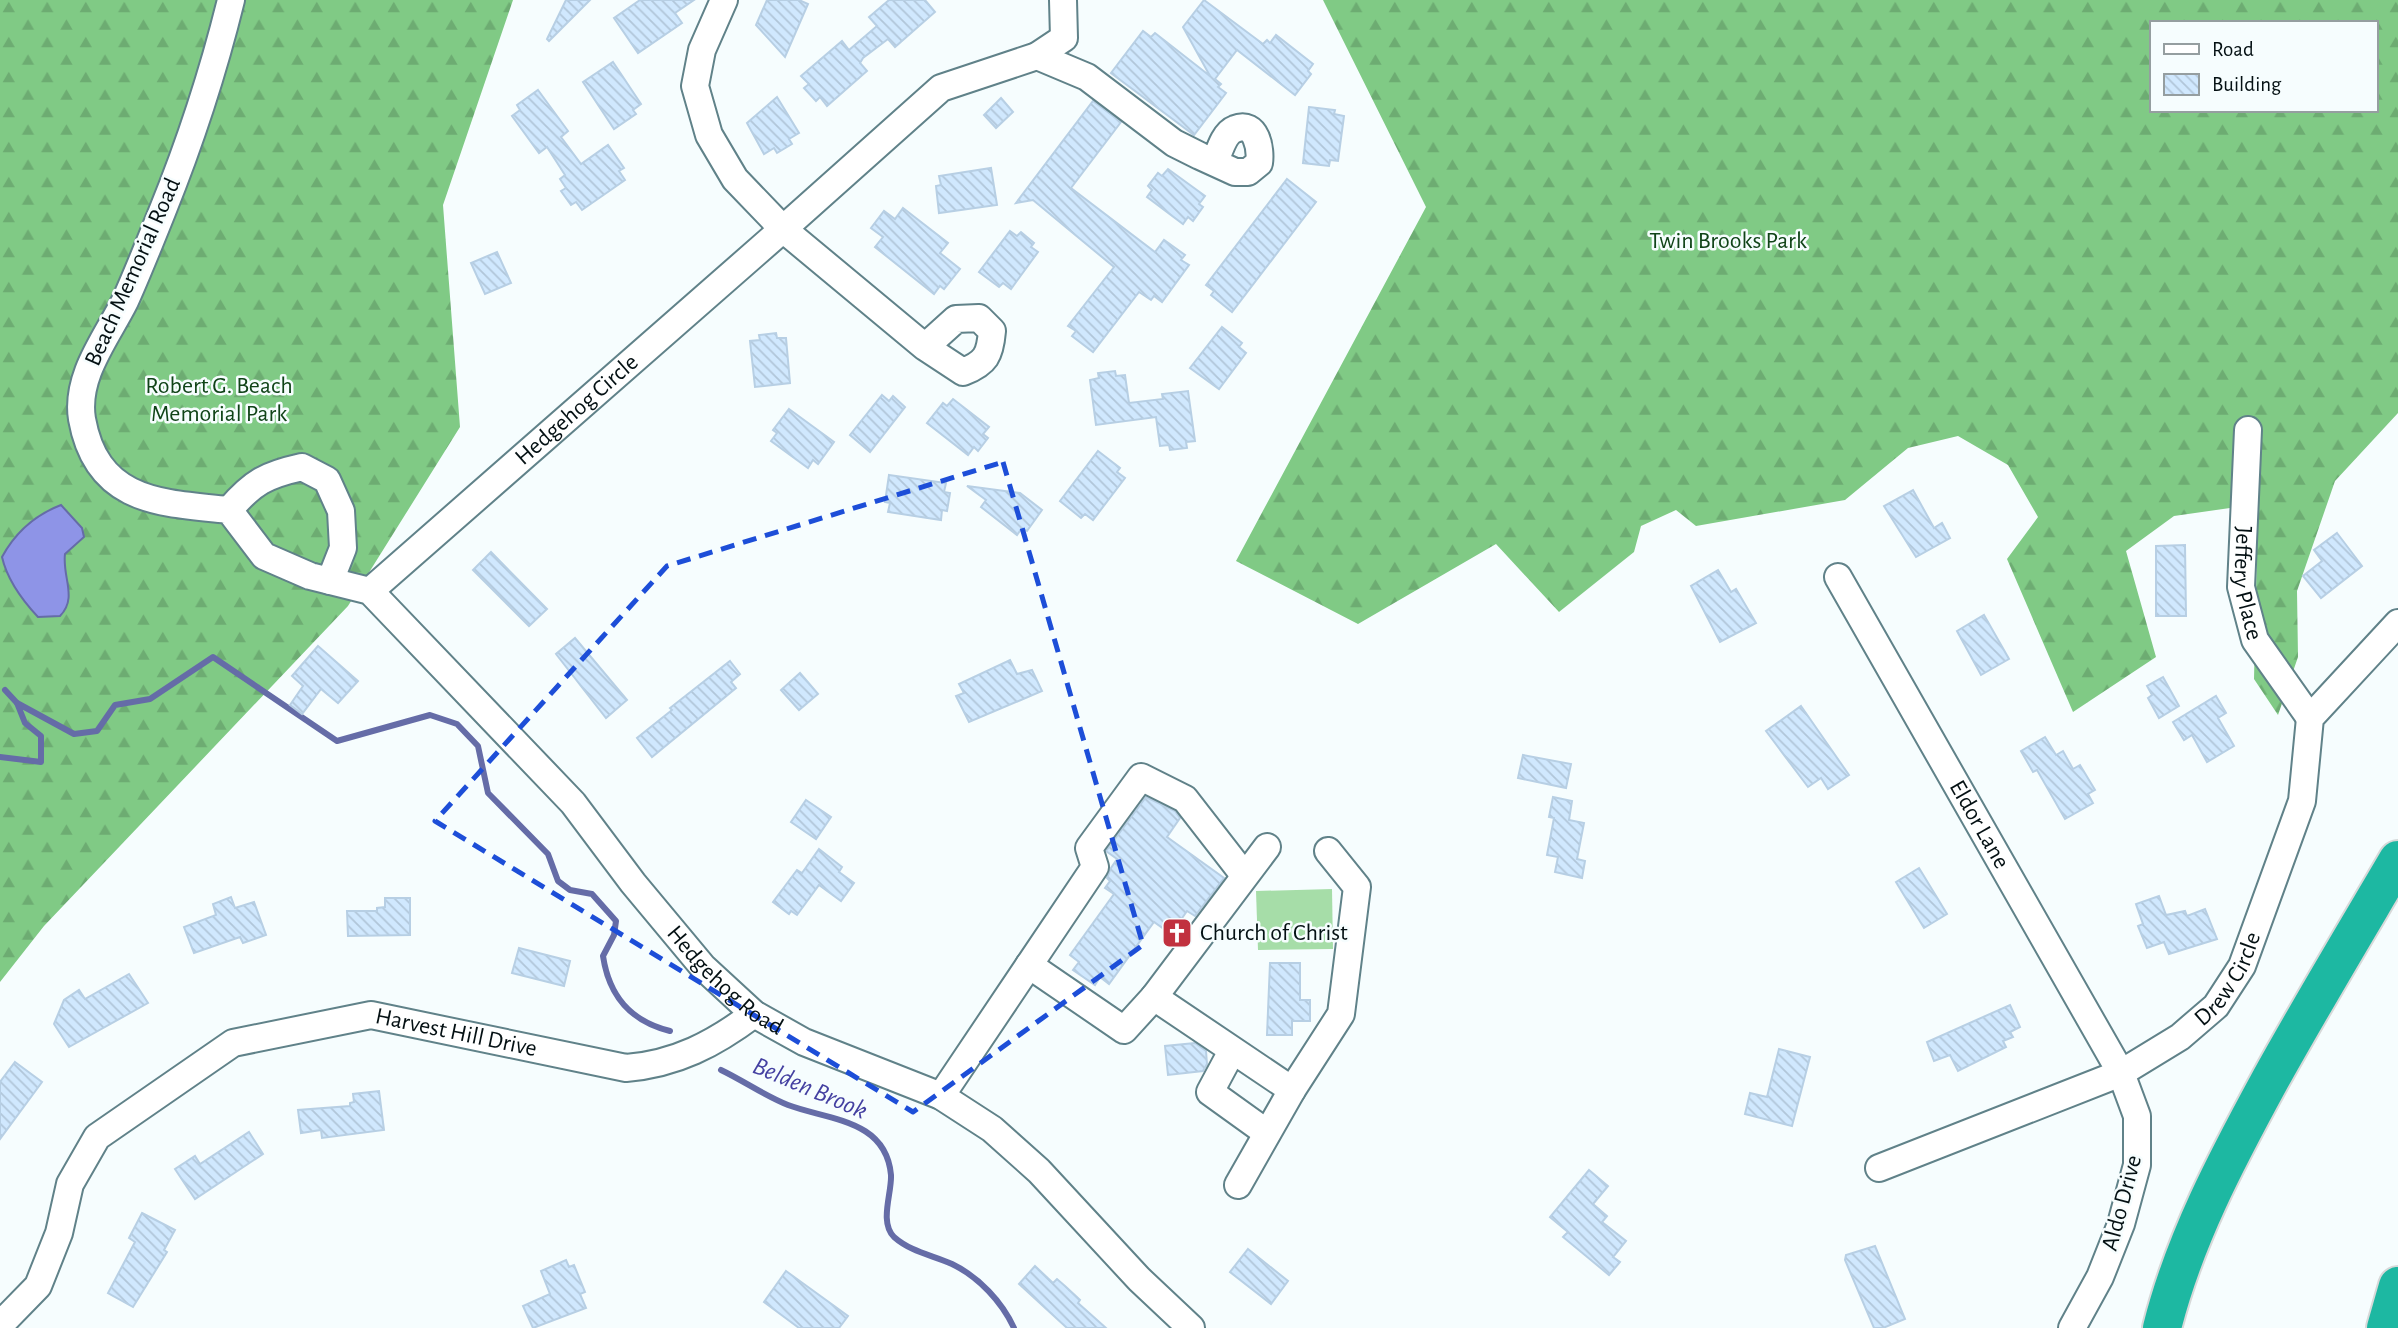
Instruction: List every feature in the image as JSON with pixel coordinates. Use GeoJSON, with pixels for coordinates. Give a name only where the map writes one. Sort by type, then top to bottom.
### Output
{"type":"FeatureCollection","features":[{"type":"Feature","properties":{"kind":"highway"},"geometry":{"type":"LineString","coordinates":[[2162,1328],[2195,1229],[2228,1160],[2319,992],[2398,860]]}},
{"type":"Feature","properties":{"kind":"highway"},"geometry":{"type":"LineString","coordinates":[[2386,1328],[2398,1286]]}},
{"type":"Feature","properties":{"kind":"street","name":"Beach Memorial Road"},"geometry":{"type":"LineString","coordinates":[[229,510],[164,503],[129,493],[103,469],[82,418],[84,389],[92,360],[125,301],[177,172],[213,72],[231,0]]}},
{"type":"Feature","properties":{"kind":"street"},"geometry":{"type":"LineString","coordinates":[[724,0],[702,50],[695,86],[709,135],[735,179],[783,229],[925,347]]}},
{"type":"Feature","properties":{"kind":"street","name":"Hedgehog Circle"},"geometry":{"type":"LineString","coordinates":[[370,591],[941,88],[1037,56],[1064,38],[1065,1]]}},
{"type":"Feature","properties":{"kind":"street"},"geometry":{"type":"LineString","coordinates":[[1037,56],[1087,77],[1174,143],[1214,162]]}},
{"type":"Feature","properties":{"kind":"street","name":"Jeffery Place"},"geometry":{"type":"LineString","coordinates":[[2248,430],[2241,587],[2255,640],[2310,718]]}},
{"type":"Feature","properties":{"kind":"street"},"geometry":{"type":"LineString","coordinates":[[320,579],[343,548],[341,511],[327,480],[302,467],[271,474],[248,488],[229,510],[264,556],[320,579],[370,591]]}},
{"type":"Feature","properties":{"kind":"street","name":"Eldor Lane"},"geometry":{"type":"LineString","coordinates":[[1838,577],[2122,1073]]}},
{"type":"Feature","properties":{"kind":"street","name":"Hedgehog Road"},"geometry":{"type":"LineString","coordinates":[[370,591],[573,803],[633,883],[696,958],[754,1014],[804,1042],[941,1096],[992,1129],[1039,1171],[1139,1279],[1191,1328]]}},
{"type":"Feature","properties":{"kind":"street"},"geometry":{"type":"LineString","coordinates":[[2310,718],[2398,622]]}},
{"type":"Feature","properties":{"kind":"street","name":"Drew Circle"},"geometry":{"type":"LineString","coordinates":[[1879,1168],[2122,1073],[2180,1037],[2216,1006],[2242,966],[2302,801],[2310,718]]}},
{"type":"Feature","properties":{"kind":"street"},"geometry":{"type":"LineString","coordinates":[[941,1096],[1095,867],[1089,848],[1142,778],[1185,799],[1244,875]]}},
{"type":"Feature","properties":{"kind":"street"},"geometry":{"type":"LineString","coordinates":[[1029,965],[1124,1030],[1154,997],[1267,847]]}},
{"type":"Feature","properties":{"kind":"street"},"geometry":{"type":"LineString","coordinates":[[1238,1185],[1292,1090],[1341,1014],[1357,887],[1328,851]]}},
{"type":"Feature","properties":{"kind":"street"},"geometry":{"type":"LineString","coordinates":[[1154,997],[1292,1090]]}},
{"type":"Feature","properties":{"kind":"street","name":"Harvest Hill Drive"},"geometry":{"type":"LineString","coordinates":[[0,1325],[37,1286],[59,1233],[70,1184],[97,1137],[233,1043],[371,1015],[626,1068],[652,1066],[684,1058],[754,1014]]}},
{"type":"Feature","properties":{"kind":"street"},"geometry":{"type":"LineString","coordinates":[[1232,1051],[1210,1092],[1268,1133]]}},
{"type":"Feature","properties":{"kind":"street","name":"Aldo Drive"},"geometry":{"type":"LineString","coordinates":[[2073,1328],[2100,1278],[2117,1235],[2137,1165],[2137,1116],[2122,1073]]}},
{"type":"Feature","properties":{"kind":"highlighted area"},"geometry":{"type":"Polygon","coordinates":[[[1003,462],[1143,945],[913,1112],[435,821],[667,566],[1003,462]]]}},
{"type":"Feature","properties":{"kind":"green space","name":"Robert G. Beach Memorial Park"},"geometry":{"type":"Polygon","coordinates":[[[0,0],[513,0],[443,205],[460,427],[348,606],[44,926],[0,982],[0,0]]]}},
{"type":"Feature","properties":{"kind":"green space","name":"Twin Brooks Park"},"geometry":{"type":"Polygon","coordinates":[[[1323,0],[2398,0],[2398,413],[2335,481],[2297,591],[2298,657],[2278,715],[2254,679],[2258,504],[2174,516],[2126,551],[2156,657],[2073,712],[2007,559],[2038,517],[2008,465],[1958,436],[1908,448],[1845,500],[1696,526],[1676,510],[1641,526],[1634,552],[1559,612],[1496,544],[1358,624],[1236,561],[1426,207],[1323,0]]]}},
{"type":"Feature","properties":{"kind":"green space"},"geometry":{"type":"Polygon","coordinates":[[[1332,889],[1333,949],[1258,950],[1256,891],[1332,889]]]}},
{"type":"Feature","properties":{"kind":"water"},"geometry":{"type":"Polygon","coordinates":[[[61,505],[82,528],[84,537],[65,554],[69,595],[65,609],[60,616],[38,617],[16,589],[2,557],[13,540],[27,526],[61,505]]]}},
{"type":"Feature","properties":{"kind":"building"},"geometry":{"type":"Polygon","coordinates":[[[566,0],[590,0],[549,41],[547,39],[566,0]]]}},
{"type":"Feature","properties":{"kind":"building"},"geometry":{"type":"Polygon","coordinates":[[[640,0],[694,0],[675,13],[682,23],[638,53],[614,18],[640,0]]]}},
{"type":"Feature","properties":{"kind":"building"},"geometry":{"type":"Polygon","coordinates":[[[767,0],[799,0],[808,4],[785,57],[756,25],[767,0]]]}},
{"type":"Feature","properties":{"kind":"building"},"geometry":{"type":"Polygon","coordinates":[[[889,0],[925,0],[935,12],[895,47],[888,39],[863,58],[860,63],[867,71],[827,106],[820,97],[816,101],[804,88],[809,84],[801,76],[842,41],[849,50],[877,26],[869,17],[889,0]]]}},
{"type":"Feature","properties":{"kind":"building"},"geometry":{"type":"Polygon","coordinates":[[[1204,0],[1263,44],[1267,40],[1270,43],[1276,35],[1313,64],[1308,71],[1311,74],[1295,95],[1237,50],[1215,79],[1221,84],[1218,87],[1226,93],[1194,135],[1111,73],[1143,31],[1151,37],[1155,33],[1210,76],[1183,27],[1204,0]]]}},
{"type":"Feature","properties":{"kind":"building"},"geometry":{"type":"Polygon","coordinates":[[[613,62],[641,104],[633,110],[636,114],[614,129],[583,82],[613,62]]]}},
{"type":"Feature","properties":{"kind":"building"},"geometry":{"type":"Polygon","coordinates":[[[538,90],[568,131],[561,137],[581,164],[608,145],[624,168],[619,171],[625,180],[582,210],[576,202],[571,205],[561,191],[566,188],[560,179],[565,175],[547,147],[539,153],[512,116],[520,110],[517,105],[538,90]]]}},
{"type":"Feature","properties":{"kind":"building"},"geometry":{"type":"Polygon","coordinates":[[[777,97],[799,133],[789,139],[792,144],[777,153],[774,148],[764,154],[747,123],[777,97]]]}},
{"type":"Feature","properties":{"kind":"building"},"geometry":{"type":"Polygon","coordinates":[[[1001,98],[1013,112],[996,128],[984,115],[1001,98]]]}},
{"type":"Feature","properties":{"kind":"building"},"geometry":{"type":"Polygon","coordinates":[[[1093,101],[1121,122],[1071,188],[1155,252],[1164,240],[1185,255],[1181,260],[1189,265],[1162,302],[1154,296],[1151,300],[1139,292],[1093,352],[1072,336],[1076,331],[1068,326],[1114,267],[1033,200],[1016,203],[1093,101]]]}},
{"type":"Feature","properties":{"kind":"building"},"geometry":{"type":"Polygon","coordinates":[[[1309,107],[1335,110],[1334,114],[1344,116],[1338,161],[1330,160],[1329,166],[1303,163],[1309,107]]]}},
{"type":"Feature","properties":{"kind":"building"},"geometry":{"type":"Polygon","coordinates":[[[991,168],[997,205],[939,213],[936,186],[941,185],[939,176],[991,168]]]}},
{"type":"Feature","properties":{"kind":"building"},"geometry":{"type":"Polygon","coordinates":[[[1168,169],[1205,196],[1199,204],[1203,207],[1193,221],[1188,217],[1183,224],[1147,197],[1152,190],[1148,186],[1158,173],[1162,176],[1168,169]]]}},
{"type":"Feature","properties":{"kind":"building"},"geometry":{"type":"Polygon","coordinates":[[[1287,179],[1316,202],[1232,312],[1211,295],[1214,291],[1206,285],[1287,179]]]}},
{"type":"Feature","properties":{"kind":"building"},"geometry":{"type":"Polygon","coordinates":[[[903,208],[948,243],[940,253],[960,269],[944,289],[940,286],[934,294],[875,247],[883,237],[871,228],[884,211],[895,219],[903,208]]]}},
{"type":"Feature","properties":{"kind":"building"},"geometry":{"type":"Polygon","coordinates":[[[1010,231],[1017,236],[1021,232],[1034,243],[1031,247],[1038,252],[1011,289],[1003,283],[999,287],[979,272],[1010,231]]]}},
{"type":"Feature","properties":{"kind":"building"},"geometry":{"type":"Polygon","coordinates":[[[497,252],[511,283],[485,294],[471,263],[497,252]]]}},
{"type":"Feature","properties":{"kind":"building"},"geometry":{"type":"Polygon","coordinates":[[[1222,327],[1242,343],[1239,347],[1246,353],[1219,389],[1190,368],[1222,327]]]}},
{"type":"Feature","properties":{"kind":"building"},"geometry":{"type":"Polygon","coordinates":[[[776,333],[777,338],[786,338],[790,383],[755,387],[750,341],[760,340],[759,335],[776,333]]]}},
{"type":"Feature","properties":{"kind":"building"},"geometry":{"type":"Polygon","coordinates":[[[1115,371],[1116,376],[1125,375],[1129,403],[1163,399],[1162,394],[1188,391],[1195,441],[1186,442],[1187,448],[1170,450],[1169,445],[1160,446],[1156,417],[1096,425],[1090,380],[1099,378],[1098,373],[1115,371]]]}},
{"type":"Feature","properties":{"kind":"building"},"geometry":{"type":"Polygon","coordinates":[[[882,395],[889,401],[893,396],[905,407],[870,452],[850,435],[882,395]]]}},
{"type":"Feature","properties":{"kind":"building"},"geometry":{"type":"Polygon","coordinates":[[[953,399],[989,427],[983,434],[988,438],[978,451],[974,447],[968,455],[927,423],[943,403],[947,406],[953,399]]]}},
{"type":"Feature","properties":{"kind":"building"},"geometry":{"type":"Polygon","coordinates":[[[789,409],[834,442],[818,464],[813,460],[808,468],[771,441],[777,433],[773,430],[789,409]]]}},
{"type":"Feature","properties":{"kind":"building"},"geometry":{"type":"Polygon","coordinates":[[[1098,451],[1120,468],[1117,472],[1125,478],[1093,520],[1085,514],[1081,518],[1060,501],[1098,451]]]}},
{"type":"Feature","properties":{"kind":"building"},"geometry":{"type":"Polygon","coordinates":[[[889,475],[946,483],[944,492],[950,493],[947,511],[942,510],[941,520],[888,512],[890,503],[885,502],[889,475]]]}},
{"type":"Feature","properties":{"kind":"building"},"geometry":{"type":"Polygon","coordinates":[[[967,486],[1020,493],[1042,510],[1027,531],[1022,528],[1017,535],[981,507],[986,500],[967,486]]]}},
{"type":"Feature","properties":{"kind":"building"},"geometry":{"type":"Polygon","coordinates":[[[1913,490],[1934,528],[1942,523],[1950,538],[1916,557],[1884,506],[1913,490]]]}},
{"type":"Feature","properties":{"kind":"building"},"geometry":{"type":"Polygon","coordinates":[[[2337,533],[2362,566],[2321,598],[2303,576],[2322,561],[2314,550],[2337,533]]]}},
{"type":"Feature","properties":{"kind":"building"},"geometry":{"type":"Polygon","coordinates":[[[2185,545],[2186,616],[2156,616],[2156,546],[2185,545]]]}},
{"type":"Feature","properties":{"kind":"building"},"geometry":{"type":"Polygon","coordinates":[[[491,552],[547,609],[529,626],[473,570],[491,552]]]}},
{"type":"Feature","properties":{"kind":"building"},"geometry":{"type":"Polygon","coordinates":[[[1718,570],[1731,592],[1736,589],[1756,623],[1720,642],[1691,586],[1718,570]]]}},
{"type":"Feature","properties":{"kind":"building"},"geometry":{"type":"Polygon","coordinates":[[[1984,615],[2009,659],[1981,675],[1957,631],[1984,615]]]}},
{"type":"Feature","properties":{"kind":"building"},"geometry":{"type":"Polygon","coordinates":[[[575,638],[627,700],[606,718],[556,654],[575,638]]]}},
{"type":"Feature","properties":{"kind":"building"},"geometry":{"type":"Polygon","coordinates":[[[318,646],[358,681],[338,703],[321,689],[302,714],[290,705],[303,686],[292,676],[318,646]]]}},
{"type":"Feature","properties":{"kind":"building"},"geometry":{"type":"Polygon","coordinates":[[[1010,660],[1017,674],[1032,670],[1042,691],[969,722],[956,696],[964,693],[959,684],[1010,660]]]}},
{"type":"Feature","properties":{"kind":"building"},"geometry":{"type":"Polygon","coordinates":[[[730,661],[740,674],[731,682],[736,688],[652,757],[637,738],[730,661]]]}},
{"type":"Feature","properties":{"kind":"building"},"geometry":{"type":"Polygon","coordinates":[[[800,673],[818,694],[799,710],[781,690],[800,673]]]}},
{"type":"Feature","properties":{"kind":"building"},"geometry":{"type":"Polygon","coordinates":[[[2163,677],[2179,706],[2159,718],[2148,698],[2152,695],[2147,686],[2163,677]]]}},
{"type":"Feature","properties":{"kind":"building"},"geometry":{"type":"Polygon","coordinates":[[[2216,696],[2226,713],[2218,718],[2234,746],[2207,762],[2192,735],[2184,740],[2173,722],[2216,696]]]}},
{"type":"Feature","properties":{"kind":"building"},"geometry":{"type":"Polygon","coordinates":[[[1801,706],[1849,775],[1828,789],[1821,778],[1808,787],[1766,731],[1801,706]]]}},
{"type":"Feature","properties":{"kind":"building"},"geometry":{"type":"Polygon","coordinates":[[[2045,737],[2056,755],[2063,751],[2073,769],[2080,765],[2095,790],[2088,794],[2093,803],[2065,819],[2037,770],[2033,772],[2021,751],[2045,737]]]}},
{"type":"Feature","properties":{"kind":"building"},"geometry":{"type":"Polygon","coordinates":[[[1523,755],[1571,764],[1566,788],[1518,778],[1523,755]]]}},
{"type":"Feature","properties":{"kind":"building"},"geometry":{"type":"Polygon","coordinates":[[[1146,797],[1175,811],[1180,818],[1167,837],[1224,878],[1195,916],[1187,911],[1171,934],[1154,922],[1109,984],[1100,977],[1095,985],[1073,970],[1079,962],[1070,955],[1114,894],[1105,888],[1110,881],[1107,878],[1111,868],[1117,859],[1106,851],[1146,797]]]}},
{"type":"Feature","properties":{"kind":"building"},"geometry":{"type":"Polygon","coordinates":[[[1553,797],[1572,801],[1569,820],[1584,823],[1577,859],[1585,861],[1582,878],[1555,872],[1558,857],[1547,855],[1554,818],[1549,817],[1553,797]]]}},
{"type":"Feature","properties":{"kind":"building"},"geometry":{"type":"Polygon","coordinates":[[[806,800],[831,817],[816,839],[791,822],[806,800]]]}},
{"type":"Feature","properties":{"kind":"building"},"geometry":{"type":"Polygon","coordinates":[[[819,849],[842,867],[839,872],[854,883],[841,901],[819,885],[797,915],[791,911],[789,914],[773,902],[797,870],[802,873],[819,849]]]}},
{"type":"Feature","properties":{"kind":"building"},"geometry":{"type":"Polygon","coordinates":[[[1919,868],[1947,914],[1924,928],[1896,882],[1919,868]]]}},
{"type":"Feature","properties":{"kind":"building"},"geometry":{"type":"Polygon","coordinates":[[[2159,896],[2166,915],[2185,911],[2187,916],[2205,909],[2217,939],[2169,954],[2164,942],[2147,948],[2138,926],[2143,924],[2136,904],[2159,896]]]}},
{"type":"Feature","properties":{"kind":"building"},"geometry":{"type":"Polygon","coordinates":[[[231,897],[235,908],[254,902],[266,935],[243,943],[240,937],[194,953],[184,927],[216,915],[213,904],[231,897]]]}},
{"type":"Feature","properties":{"kind":"building"},"geometry":{"type":"Polygon","coordinates":[[[385,898],[410,898],[410,935],[348,936],[347,911],[377,911],[377,908],[385,907],[385,898]]]}},
{"type":"Feature","properties":{"kind":"building"},"geometry":{"type":"Polygon","coordinates":[[[519,948],[570,961],[564,986],[512,973],[519,948]]]}},
{"type":"Feature","properties":{"kind":"building"},"geometry":{"type":"Polygon","coordinates":[[[1270,963],[1300,963],[1300,1000],[1310,1000],[1310,1021],[1292,1021],[1292,1035],[1267,1035],[1270,963]]]}},
{"type":"Feature","properties":{"kind":"building"},"geometry":{"type":"Polygon","coordinates":[[[129,974],[148,1003],[69,1047],[54,1024],[64,1000],[79,990],[85,999],[129,974]]]}},
{"type":"Feature","properties":{"kind":"building"},"geometry":{"type":"Polygon","coordinates":[[[2010,1005],[2020,1027],[2010,1032],[2013,1037],[2003,1041],[2006,1047],[1958,1071],[1950,1055],[1934,1061],[1927,1042],[2010,1005]]]}},
{"type":"Feature","properties":{"kind":"building"},"geometry":{"type":"Polygon","coordinates":[[[1195,1043],[1206,1051],[1207,1064],[1203,1071],[1168,1075],[1165,1046],[1195,1043]]]}},
{"type":"Feature","properties":{"kind":"building"},"geometry":{"type":"Polygon","coordinates":[[[1779,1049],[1810,1057],[1792,1126],[1745,1114],[1750,1093],[1767,1097],[1779,1049]]]}},
{"type":"Feature","properties":{"kind":"building"},"geometry":{"type":"Polygon","coordinates":[[[15,1062],[42,1082],[0,1139],[0,1082],[15,1062]]]}},
{"type":"Feature","properties":{"kind":"building"},"geometry":{"type":"Polygon","coordinates":[[[379,1091],[384,1130],[322,1138],[321,1130],[301,1133],[298,1110],[350,1106],[350,1103],[354,1102],[353,1094],[379,1091]]]}},
{"type":"Feature","properties":{"kind":"building"},"geometry":{"type":"Polygon","coordinates":[[[249,1132],[263,1154],[195,1199],[175,1169],[195,1156],[200,1164],[249,1132]]]}},
{"type":"Feature","properties":{"kind":"building"},"geometry":{"type":"Polygon","coordinates":[[[1589,1170],[1608,1186],[1593,1204],[1607,1216],[1602,1222],[1626,1241],[1613,1257],[1620,1262],[1609,1275],[1563,1237],[1568,1232],[1550,1217],[1589,1170]]]}},
{"type":"Feature","properties":{"kind":"building"},"geometry":{"type":"Polygon","coordinates":[[[142,1213],[175,1230],[164,1250],[167,1252],[133,1307],[108,1293],[135,1242],[129,1238],[142,1213]]]}},
{"type":"Feature","properties":{"kind":"building"},"geometry":{"type":"Polygon","coordinates":[[[1875,1246],[1905,1319],[1883,1328],[1874,1328],[1845,1260],[1846,1255],[1875,1246]]]}},
{"type":"Feature","properties":{"kind":"building"},"geometry":{"type":"Polygon","coordinates":[[[1248,1249],[1288,1281],[1271,1304],[1230,1272],[1248,1249]]]}},
{"type":"Feature","properties":{"kind":"building"},"geometry":{"type":"Polygon","coordinates":[[[566,1260],[569,1267],[574,1265],[585,1292],[580,1294],[586,1308],[533,1328],[523,1306],[550,1294],[541,1271],[566,1260]]]}},
{"type":"Feature","properties":{"kind":"building"},"geometry":{"type":"Polygon","coordinates":[[[1035,1266],[1053,1283],[1057,1279],[1080,1300],[1078,1303],[1106,1328],[1067,1328],[1019,1284],[1035,1266]]]}},
{"type":"Feature","properties":{"kind":"building"},"geometry":{"type":"Polygon","coordinates":[[[786,1271],[848,1316],[839,1328],[799,1328],[764,1302],[786,1271]]]}},
{"type":"Feature","properties":{"kind":"waterway","name":"Belden Brook"},"geometry":{"type":"LineString","coordinates":[[0,757],[41,762],[41,736],[25,723],[17,703],[74,734],[97,731],[115,705],[150,699],[213,657],[337,741],[430,715],[457,724],[478,746],[488,793],[548,854],[558,881],[570,890],[592,894],[616,921],[614,935],[603,956],[616,995],[643,1021],[670,1031]]}},
{"type":"Feature","properties":{"kind":"waterway"},"geometry":{"type":"LineString","coordinates":[[5,690],[17,703]]}},
{"type":"Feature","properties":{"kind":"waterway","name":"Belden Brook"},"geometry":{"type":"LineString","coordinates":[[721,1070],[788,1105],[837,1119],[867,1132],[887,1157],[891,1175],[887,1224],[894,1237],[907,1246],[962,1269],[996,1300],[1014,1328]]}},
{"type":"Feature","properties":{"kind":"place","name":"Church of Christ"},"geometry":{"type":"Point","coordinates":[1177,933]}}]}
